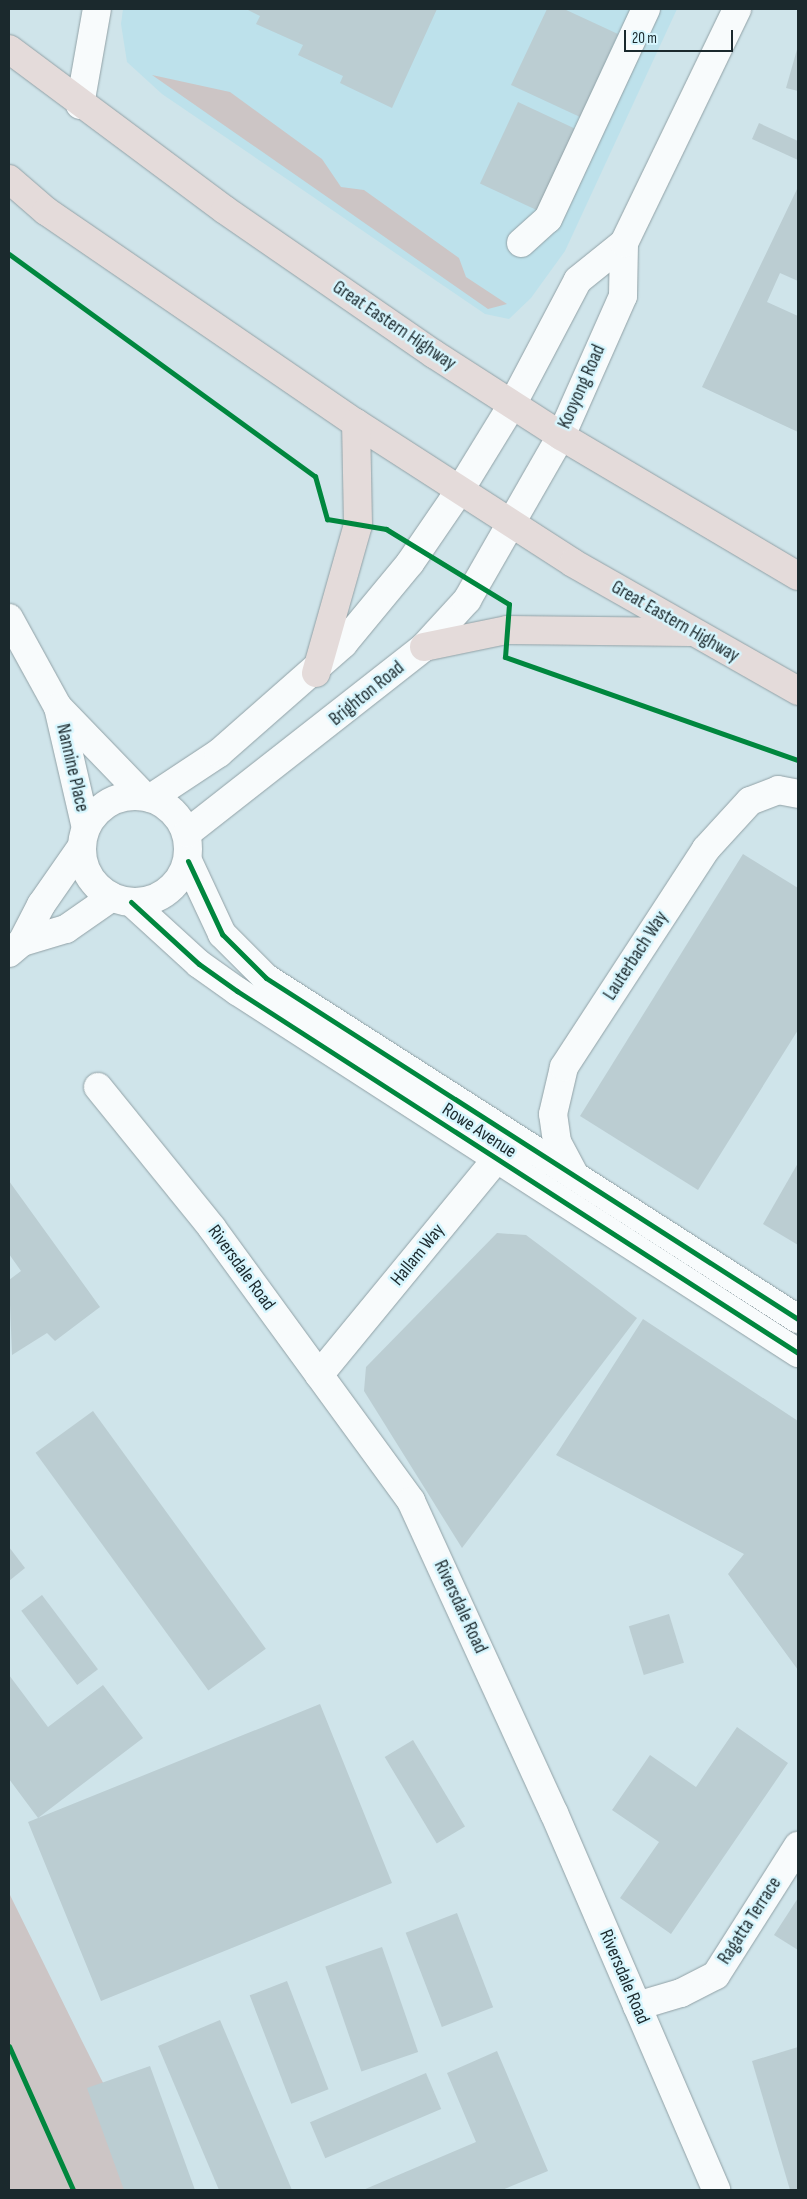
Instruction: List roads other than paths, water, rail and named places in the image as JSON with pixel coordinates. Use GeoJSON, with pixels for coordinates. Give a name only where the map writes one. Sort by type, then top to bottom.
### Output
{"type":"FeatureCollection","features":[{"type":"Feature","properties":{"kind":"highway","name":"Great Eastern Highway"},"geometry":{"type":"LineString","coordinates":[[9,49],[80,105],[274,243],[512,405],[798,576]]}},
{"type":"Feature","properties":{"kind":"highway","name":"Great Eastern Highway"},"geometry":{"type":"LineString","coordinates":[[9,179],[46,211],[356,423],[513,524],[691,632],[798,691]]}},
{"type":"Feature","properties":{"kind":"highway"},"geometry":{"type":"LineString","coordinates":[[316,673],[358,525],[356,423]]}},
{"type":"Feature","properties":{"kind":"highway"},"geometry":{"type":"LineString","coordinates":[[424,648],[507,630],[691,632]]}},
{"type":"Feature","properties":{"kind":"street"},"geometry":{"type":"LineString","coordinates":[[80,105],[97,9]]}},
{"type":"Feature","properties":{"kind":"street"},"geometry":{"type":"LineString","coordinates":[[521,243],[548,219],[646,9]]}},
{"type":"Feature","properties":{"kind":"street","name":"Kooyong Road"},"geometry":{"type":"LineString","coordinates":[[513,524],[561,436],[623,296],[624,243],[737,9]]}},
{"type":"Feature","properties":{"kind":"street","name":"Kooyong Road"},"geometry":{"type":"LineString","coordinates":[[460,490],[512,405],[578,280],[624,243]]}},
{"type":"Feature","properties":{"kind":"street"},"geometry":{"type":"LineString","coordinates":[[15,948],[84,837],[109,802],[148,797],[195,771],[316,673],[410,563],[460,490]]}},
{"type":"Feature","properties":{"kind":"street","name":"Brighton Road"},"geometry":{"type":"LineString","coordinates":[[187,833],[424,648],[467,600],[513,524]]}},
{"type":"Feature","properties":{"kind":"street","name":"Nannine Place"},"geometry":{"type":"LineString","coordinates":[[9,618],[58,707],[148,797]]}},
{"type":"Feature","properties":{"kind":"street","name":"Nannine Place"},"geometry":{"type":"LineString","coordinates":[[58,707],[84,837]]}},
{"type":"Feature","properties":{"kind":"street","name":"Lauterbach Way"},"geometry":{"type":"LineString","coordinates":[[574,1174],[557,1142],[553,1114],[564,1067],[706,849],[750,801],[778,790],[798,794]]}},
{"type":"Feature","properties":{"kind":"street"},"geometry":{"type":"LineString","coordinates":[[15,948],[66,928],[122,900],[167,892],[188,861],[187,833],[173,811],[148,797]]}},
{"type":"Feature","properties":{"kind":"street"},"geometry":{"type":"LineString","coordinates":[[84,837],[89,876],[122,900]]}},
{"type":"Feature","properties":{"kind":"street","name":"Rowe Avenue"},"geometry":{"type":"LineString","coordinates":[[188,861],[222,934],[266,978],[516,1135],[798,1319]]}},
{"type":"Feature","properties":{"kind":"street","name":"Rowe Avenue"},"geometry":{"type":"LineString","coordinates":[[122,900],[199,964],[237,991],[496,1160],[798,1353]]}},
{"type":"Feature","properties":{"kind":"street","name":"Riversdale Road"},"geometry":{"type":"LineString","coordinates":[[98,1087],[212,1228],[411,1500],[637,2006],[716,2190]]}},
{"type":"Feature","properties":{"kind":"street","name":"Hallam Way"},"geometry":{"type":"LineString","coordinates":[[320,1375],[516,1135]]}},
{"type":"Feature","properties":{"kind":"street","name":"Ragatta Terrace"},"geometry":{"type":"LineString","coordinates":[[637,2006],[681,1992],[716,1974],[798,1846]]}}]}
